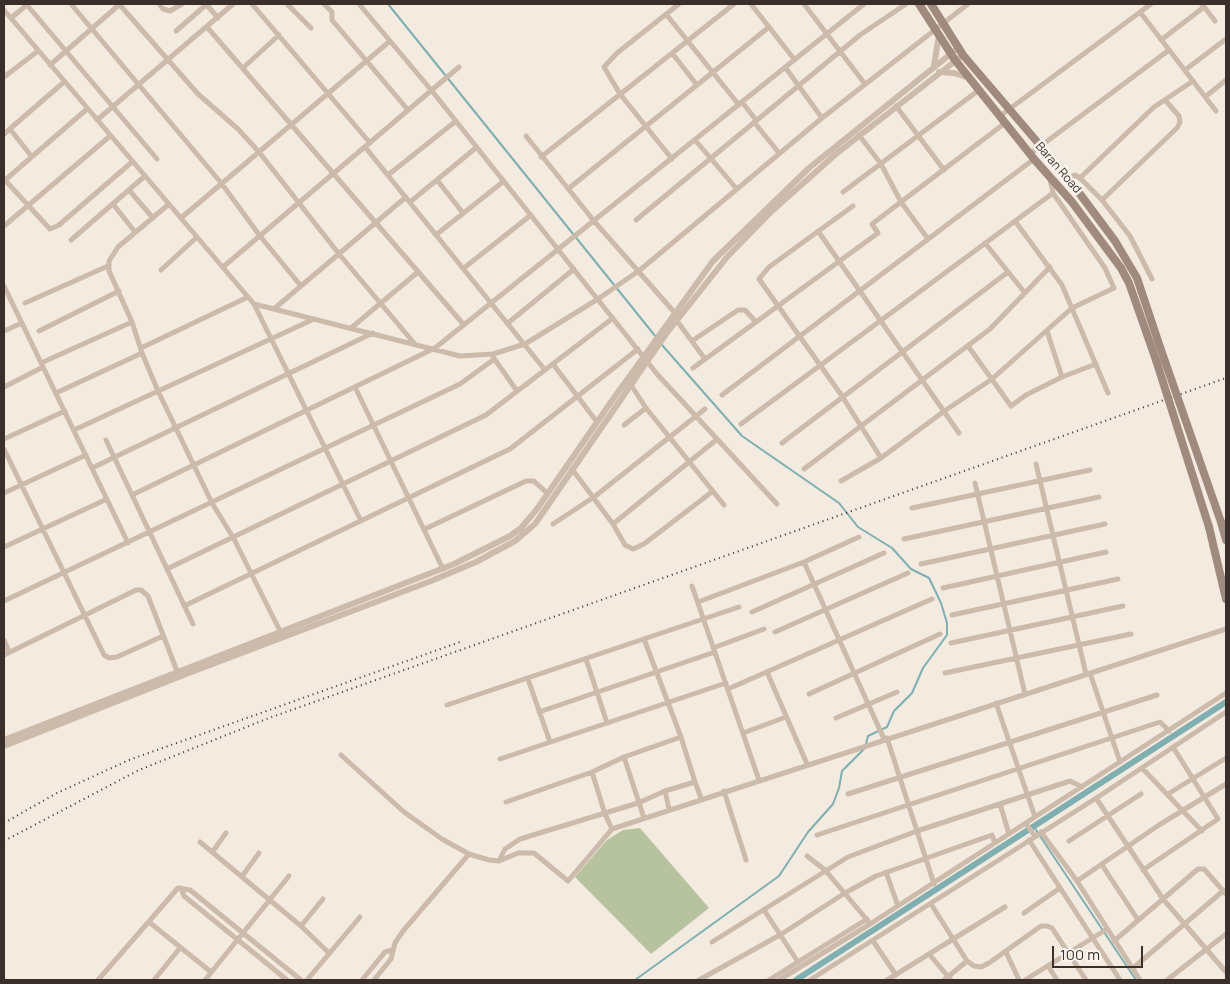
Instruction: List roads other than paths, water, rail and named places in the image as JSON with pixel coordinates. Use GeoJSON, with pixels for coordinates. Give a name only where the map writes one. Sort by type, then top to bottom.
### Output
{"type":"FeatureCollection","features":[{"type":"Feature","properties":{"kind":"main road","name":"Baran Road"},"geometry":{"type":"LineString","coordinates":[[919,4],[952,57],[1098,234],[1121,268],[1132,292],[1156,360],[1209,527],[1226,599]]}},
{"type":"Feature","properties":{"kind":"main road","name":"Baran Road"},"geometry":{"type":"LineString","coordinates":[[931,4],[961,51],[1008,110],[1068,178],[1128,261],[1137,278],[1226,540]]}},
{"type":"Feature","properties":{"kind":"street"},"geometry":{"type":"LineString","coordinates":[[11,18],[28,4],[157,159]]}},
{"type":"Feature","properties":{"kind":"street"},"geometry":{"type":"LineString","coordinates":[[71,4],[222,184],[260,236],[301,286]]}},
{"type":"Feature","properties":{"kind":"street"},"geometry":{"type":"LineString","coordinates":[[50,65],[119,4],[167,61],[206,103],[232,122],[259,152],[301,203],[339,254],[414,343]]}},
{"type":"Feature","properties":{"kind":"street"},"geometry":{"type":"LineString","coordinates":[[159,4],[163,9],[170,11],[182,4]]}},
{"type":"Feature","properties":{"kind":"street"},"geometry":{"type":"LineString","coordinates":[[176,31],[206,4],[218,18]]}},
{"type":"Feature","properties":{"kind":"street"},"geometry":{"type":"LineString","coordinates":[[97,120],[234,4]]}},
{"type":"Feature","properties":{"kind":"street"},"geometry":{"type":"LineString","coordinates":[[252,4],[328,93],[368,145],[388,175],[545,370]]}},
{"type":"Feature","properties":{"kind":"street"},"geometry":{"type":"LineString","coordinates":[[287,4],[311,28]]}},
{"type":"Feature","properties":{"kind":"street"},"geometry":{"type":"LineString","coordinates":[[324,4],[332,12],[332,20],[408,110]]}},
{"type":"Feature","properties":{"kind":"street"},"geometry":{"type":"LineString","coordinates":[[359,4],[432,90],[646,359],[716,440],[777,504]]}},
{"type":"Feature","properties":{"kind":"street"},"geometry":{"type":"LineString","coordinates":[[672,159],[620,94],[604,67],[617,52],[679,4]]}},
{"type":"Feature","properties":{"kind":"street"},"geometry":{"type":"LineString","coordinates":[[541,157],[734,4]]}},
{"type":"Feature","properties":{"kind":"street"},"geometry":{"type":"LineString","coordinates":[[751,4],[794,59]]}},
{"type":"Feature","properties":{"kind":"street"},"geometry":{"type":"LineString","coordinates":[[804,4],[828,32],[865,84]]}},
{"type":"Feature","properties":{"kind":"street"},"geometry":{"type":"LineString","coordinates":[[132,495],[435,348],[864,4]]}},
{"type":"Feature","properties":{"kind":"street"},"geometry":{"type":"LineString","coordinates":[[636,220],[841,50],[906,4]]}},
{"type":"Feature","properties":{"kind":"street"},"geometry":{"type":"LineString","coordinates":[[254,304],[435,348],[460,356],[493,354],[525,344],[598,300],[640,270],[822,118],[968,4]]}},
{"type":"Feature","properties":{"kind":"street"},"geometry":{"type":"LineString","coordinates":[[1000,116],[1151,4]]}},
{"type":"Feature","properties":{"kind":"street"},"geometry":{"type":"LineString","coordinates":[[1161,40],[1203,5],[1215,21]]}},
{"type":"Feature","properties":{"kind":"street"},"geometry":{"type":"LineString","coordinates":[[4,11],[254,304],[361,521]]}},
{"type":"Feature","properties":{"kind":"street"},"geometry":{"type":"LineString","coordinates":[[1140,12],[1216,112]]}},
{"type":"Feature","properties":{"kind":"street"},"geometry":{"type":"LineString","coordinates":[[666,14],[712,72],[755,121],[778,154]]}},
{"type":"Feature","properties":{"kind":"street"},"geometry":{"type":"LineString","coordinates":[[207,27],[464,325]]}},
{"type":"Feature","properties":{"kind":"street"},"geometry":{"type":"LineString","coordinates":[[568,189],[769,27]]}},
{"type":"Feature","properties":{"kind":"street"},"geometry":{"type":"LineString","coordinates":[[244,68],[279,35]]}},
{"type":"Feature","properties":{"kind":"street"},"geometry":{"type":"LineString","coordinates":[[664,333],[676,321],[714,272],[749,234],[936,69],[939,36]]}},
{"type":"Feature","properties":{"kind":"street"},"geometry":{"type":"LineString","coordinates":[[1185,70],[1226,39]]}},
{"type":"Feature","properties":{"kind":"street"},"geometry":{"type":"LineString","coordinates":[[181,218],[390,41]]}},
{"type":"Feature","properties":{"kind":"street"},"geometry":{"type":"LineString","coordinates":[[722,395],[928,239],[1032,156],[1039,146],[1170,50]]}},
{"type":"Feature","properties":{"kind":"street"},"geometry":{"type":"LineString","coordinates":[[4,77],[38,51]]}},
{"type":"Feature","properties":{"kind":"street"},"geometry":{"type":"LineString","coordinates":[[4,746],[443,569],[489,549],[510,536],[529,520],[598,422],[646,359],[664,333],[675,312],[714,261],[777,198],[847,136],[961,51]]}},
{"type":"Feature","properties":{"kind":"street"},"geometry":{"type":"LineString","coordinates":[[672,53],[697,85]]}},
{"type":"Feature","properties":{"kind":"street"},"geometry":{"type":"LineString","coordinates":[[223,267],[301,203],[459,67]]}},
{"type":"Feature","properties":{"kind":"street"},"geometry":{"type":"LineString","coordinates":[[785,67],[822,118]]}},
{"type":"Feature","properties":{"kind":"street"},"geometry":{"type":"LineString","coordinates":[[936,69],[954,72],[969,78]]}},
{"type":"Feature","properties":{"kind":"street"},"geometry":{"type":"LineString","coordinates":[[1205,97],[1226,80]]}},
{"type":"Feature","properties":{"kind":"street"},"geometry":{"type":"LineString","coordinates":[[1080,178],[1154,107],[1193,81]]}},
{"type":"Feature","properties":{"kind":"street"},"geometry":{"type":"LineString","coordinates":[[4,134],[64,82]]}},
{"type":"Feature","properties":{"kind":"street"},"geometry":{"type":"LineString","coordinates":[[842,192],[979,90]]}},
{"type":"Feature","properties":{"kind":"street"},"geometry":{"type":"LineString","coordinates":[[1102,200],[1177,128],[1180,122],[1179,116],[1165,100]]}},
{"type":"Feature","properties":{"kind":"street"},"geometry":{"type":"LineString","coordinates":[[896,106],[944,170]]}},
{"type":"Feature","properties":{"kind":"street"},"geometry":{"type":"LineString","coordinates":[[87,109],[4,180],[45,226],[50,229],[55,228],[132,162]]}},
{"type":"Feature","properties":{"kind":"street"},"geometry":{"type":"LineString","coordinates":[[388,175],[456,120]]}},
{"type":"Feature","properties":{"kind":"street"},"geometry":{"type":"LineString","coordinates":[[693,368],[878,234],[872,224],[1005,123]]}},
{"type":"Feature","properties":{"kind":"street"},"geometry":{"type":"LineString","coordinates":[[10,128],[32,157]]}},
{"type":"Feature","properties":{"kind":"street"},"geometry":{"type":"LineString","coordinates":[[859,135],[881,164],[901,202],[928,239]]}},
{"type":"Feature","properties":{"kind":"street"},"geometry":{"type":"LineString","coordinates":[[4,226],[110,136]]}},
{"type":"Feature","properties":{"kind":"street"},"geometry":{"type":"LineString","coordinates":[[526,136],[594,221],[640,270],[675,312]]}},
{"type":"Feature","properties":{"kind":"street"},"geometry":{"type":"LineString","coordinates":[[695,140],[736,188]]}},
{"type":"Feature","properties":{"kind":"street"},"geometry":{"type":"LineString","coordinates":[[410,202],[477,147]]}},
{"type":"Feature","properties":{"kind":"street"},"geometry":{"type":"LineString","coordinates":[[841,481],[881,458],[943,412],[992,380],[1072,308],[1114,288],[1106,268],[1053,193],[1049,174]]}},
{"type":"Feature","properties":{"kind":"street"},"geometry":{"type":"LineString","coordinates":[[1068,178],[1074,175],[1080,178],[1102,200],[1130,236],[1152,278]]}},
{"type":"Feature","properties":{"kind":"street"},"geometry":{"type":"LineString","coordinates":[[71,240],[145,176]]}},
{"type":"Feature","properties":{"kind":"street"},"geometry":{"type":"LineString","coordinates":[[437,180],[463,213]]}},
{"type":"Feature","properties":{"kind":"street"},"geometry":{"type":"LineString","coordinates":[[437,234],[504,180]]}},
{"type":"Feature","properties":{"kind":"street"},"geometry":{"type":"LineString","coordinates":[[129,190],[153,218]]}},
{"type":"Feature","properties":{"kind":"street"},"geometry":{"type":"LineString","coordinates":[[741,424],[1053,193]]}},
{"type":"Feature","properties":{"kind":"street"},"geometry":{"type":"LineString","coordinates":[[275,308],[406,197]]}},
{"type":"Feature","properties":{"kind":"street"},"geometry":{"type":"LineString","coordinates":[[113,204],[135,232]]}},
{"type":"Feature","properties":{"kind":"street"},"geometry":{"type":"LineString","coordinates":[[25,303],[108,266],[114,251],[168,204]]}},
{"type":"Feature","properties":{"kind":"street"},"geometry":{"type":"LineString","coordinates":[[853,206],[769,267],[759,280],[842,396],[881,458]]}},
{"type":"Feature","properties":{"kind":"street"},"geometry":{"type":"LineString","coordinates":[[464,268],[531,214]]}},
{"type":"Feature","properties":{"kind":"street"},"geometry":{"type":"LineString","coordinates":[[1015,221],[1062,285],[1108,392]]}},
{"type":"Feature","properties":{"kind":"street"},"geometry":{"type":"LineString","coordinates":[[818,231],[959,433]]}},
{"type":"Feature","properties":{"kind":"street"},"geometry":{"type":"LineString","coordinates":[[161,270],[197,237]]}},
{"type":"Feature","properties":{"kind":"street"},"geometry":{"type":"LineString","coordinates":[[985,243],[1024,293]]}},
{"type":"Feature","properties":{"kind":"street"},"geometry":{"type":"LineString","coordinates":[[108,266],[158,391],[212,503],[234,539],[282,634]]}},
{"type":"Feature","properties":{"kind":"street"},"geometry":{"type":"LineString","coordinates":[[804,470],[862,428],[990,329],[1050,267]]}},
{"type":"Feature","properties":{"kind":"street"},"geometry":{"type":"LineString","coordinates":[[508,323],[574,269]]}},
{"type":"Feature","properties":{"kind":"street"},"geometry":{"type":"LineString","coordinates":[[351,328],[418,272]]}},
{"type":"Feature","properties":{"kind":"street"},"geometry":{"type":"LineString","coordinates":[[782,443],[1008,272]]}},
{"type":"Feature","properties":{"kind":"street"},"geometry":{"type":"LineString","coordinates":[[4,286],[128,543]]}},
{"type":"Feature","properties":{"kind":"street"},"geometry":{"type":"LineString","coordinates":[[39,331],[119,291]]}},
{"type":"Feature","properties":{"kind":"street"},"geometry":{"type":"LineString","coordinates":[[56,393],[248,297]]}},
{"type":"Feature","properties":{"kind":"street"},"geometry":{"type":"LineString","coordinates":[[692,342],[738,310],[745,310],[756,322]]}},
{"type":"Feature","properties":{"kind":"street"},"geometry":{"type":"LineString","coordinates":[[167,569],[234,539],[486,415],[613,318]]}},
{"type":"Feature","properties":{"kind":"street"},"geometry":{"type":"LineString","coordinates":[[74,430],[314,319]]}},
{"type":"Feature","properties":{"kind":"street"},"geometry":{"type":"LineString","coordinates":[[676,321],[705,359]]}},
{"type":"Feature","properties":{"kind":"street"},"geometry":{"type":"LineString","coordinates":[[4,387],[42,365],[132,322]]}},
{"type":"Feature","properties":{"kind":"street"},"geometry":{"type":"LineString","coordinates":[[4,332],[22,323]]}},
{"type":"Feature","properties":{"kind":"street"},"geometry":{"type":"LineString","coordinates":[[1047,331],[1062,377]]}},
{"type":"Feature","properties":{"kind":"street"},"geometry":{"type":"LineString","coordinates":[[92,468],[373,333]]}},
{"type":"Feature","properties":{"kind":"street"},"geometry":{"type":"LineString","coordinates":[[968,346],[1011,406],[1026,395],[1062,377],[1096,364]]}},
{"type":"Feature","properties":{"kind":"street"},"geometry":{"type":"LineString","coordinates":[[184,606],[510,449],[638,349]]}},
{"type":"Feature","properties":{"kind":"street"},"geometry":{"type":"LineString","coordinates":[[493,354],[493,360],[517,391]]}},
{"type":"Feature","properties":{"kind":"street"},"geometry":{"type":"LineString","coordinates":[[4,740],[178,671],[431,581],[504,548],[535,524],[631,385],[646,359]]}},
{"type":"Feature","properties":{"kind":"street"},"geometry":{"type":"LineString","coordinates":[[4,601],[460,384],[493,360]]}},
{"type":"Feature","properties":{"kind":"street"},"geometry":{"type":"LineString","coordinates":[[553,364],[598,422]]}},
{"type":"Feature","properties":{"kind":"street"},"geometry":{"type":"LineString","coordinates":[[631,385],[646,408],[724,505]]}},
{"type":"Feature","properties":{"kind":"street"},"geometry":{"type":"LineString","coordinates":[[355,388],[443,569]]}},
{"type":"Feature","properties":{"kind":"street"},"geometry":{"type":"LineString","coordinates":[[624,425],[646,408]]}},
{"type":"Feature","properties":{"kind":"street"},"geometry":{"type":"LineString","coordinates":[[553,524],[594,497],[705,408]]}},
{"type":"Feature","properties":{"kind":"street"},"geometry":{"type":"LineString","coordinates":[[4,439],[64,411]]}},
{"type":"Feature","properties":{"kind":"street"},"geometry":{"type":"LineString","coordinates":[[106,440],[193,624]]}},
{"type":"Feature","properties":{"kind":"street"},"geometry":{"type":"LineString","coordinates":[[613,524],[716,440]]}},
{"type":"Feature","properties":{"kind":"street"},"geometry":{"type":"LineString","coordinates":[[4,449],[43,528],[63,574],[104,655],[109,658],[117,657],[163,636]]}},
{"type":"Feature","properties":{"kind":"street"},"geometry":{"type":"LineString","coordinates":[[4,494],[86,456]]}},
{"type":"Feature","properties":{"kind":"street"},"geometry":{"type":"LineString","coordinates":[[1036,464],[1079,645],[1120,762]]}},
{"type":"Feature","properties":{"kind":"street"},"geometry":{"type":"LineString","coordinates":[[572,469],[613,524],[625,545],[633,549],[644,544],[713,491]]}},
{"type":"Feature","properties":{"kind":"street"},"geometry":{"type":"LineString","coordinates":[[912,508],[1090,470]]}},
{"type":"Feature","properties":{"kind":"street"},"geometry":{"type":"LineString","coordinates":[[425,529],[526,481],[534,481],[548,494]]}},
{"type":"Feature","properties":{"kind":"street"},"geometry":{"type":"LineString","coordinates":[[975,483],[1025,694]]}},
{"type":"Feature","properties":{"kind":"street"},"geometry":{"type":"LineString","coordinates":[[904,538],[1099,497]]}},
{"type":"Feature","properties":{"kind":"street"},"geometry":{"type":"LineString","coordinates":[[4,547],[107,499]]}},
{"type":"Feature","properties":{"kind":"street"},"geometry":{"type":"LineString","coordinates":[[921,564],[1105,524]]}},
{"type":"Feature","properties":{"kind":"street"},"geometry":{"type":"LineString","coordinates":[[698,602],[804,562],[859,537]]}},
{"type":"Feature","properties":{"kind":"street"},"geometry":{"type":"LineString","coordinates":[[943,588],[1106,552]]}},
{"type":"Feature","properties":{"kind":"street"},"geometry":{"type":"LineString","coordinates":[[752,612],[884,554]]}},
{"type":"Feature","properties":{"kind":"street"},"geometry":{"type":"LineString","coordinates":[[804,562],[884,737],[900,778],[934,884]]}},
{"type":"Feature","properties":{"kind":"street"},"geometry":{"type":"LineString","coordinates":[[775,632],[908,573]]}},
{"type":"Feature","properties":{"kind":"street"},"geometry":{"type":"LineString","coordinates":[[952,615],[1118,579]]}},
{"type":"Feature","properties":{"kind":"street"},"geometry":{"type":"LineString","coordinates":[[692,586],[759,780]]}},
{"type":"Feature","properties":{"kind":"street"},"geometry":{"type":"LineString","coordinates":[[4,640],[7,654],[136,590],[141,590],[148,596],[178,671]]}},
{"type":"Feature","properties":{"kind":"street"},"geometry":{"type":"LineString","coordinates":[[500,759],[667,703],[727,686],[767,672],[932,599]]}},
{"type":"Feature","properties":{"kind":"street"},"geometry":{"type":"LineString","coordinates":[[951,643],[1124,606]]}},
{"type":"Feature","properties":{"kind":"street"},"geometry":{"type":"LineString","coordinates":[[448,705],[739,607]]}},
{"type":"Feature","properties":{"kind":"street"},"geometry":{"type":"LineString","coordinates":[[539,712],[656,672],[764,629]]}},
{"type":"Feature","properties":{"kind":"street"},"geometry":{"type":"LineString","coordinates":[[341,755],[404,812],[442,839],[469,854],[499,861],[518,853],[534,853],[568,880],[612,829],[701,798],[858,748],[884,737],[1226,629]]}},
{"type":"Feature","properties":{"kind":"street"},"geometry":{"type":"LineString","coordinates":[[809,694],[940,634]]}},
{"type":"Feature","properties":{"kind":"street"},"geometry":{"type":"LineString","coordinates":[[945,673],[1131,634]]}},
{"type":"Feature","properties":{"kind":"street"},"geometry":{"type":"LineString","coordinates":[[644,640],[681,737],[701,798]]}},
{"type":"Feature","properties":{"kind":"street"},"geometry":{"type":"LineString","coordinates":[[586,659],[607,723]]}},
{"type":"Feature","properties":{"kind":"street"},"geometry":{"type":"LineString","coordinates":[[767,672],[807,764]]}},
{"type":"Feature","properties":{"kind":"street"},"geometry":{"type":"LineString","coordinates":[[528,679],[550,742]]}},
{"type":"Feature","properties":{"kind":"street"},"geometry":{"type":"LineString","coordinates":[[836,718],[897,692]]}},
{"type":"Feature","properties":{"kind":"street"},"geometry":{"type":"LineString","coordinates":[[779,980],[934,884],[1226,694]]}},
{"type":"Feature","properties":{"kind":"street"},"geometry":{"type":"LineString","coordinates":[[848,794],[1157,695]]}},
{"type":"Feature","properties":{"kind":"street"},"geometry":{"type":"LineString","coordinates":[[996,703],[1035,817]]}},
{"type":"Feature","properties":{"kind":"street"},"geometry":{"type":"LineString","coordinates":[[814,979],[1226,712]]}},
{"type":"Feature","properties":{"kind":"street"},"geometry":{"type":"LineString","coordinates":[[743,733],[786,717]]}},
{"type":"Feature","properties":{"kind":"street"},"geometry":{"type":"LineString","coordinates":[[817,835],[1160,722],[1168,731]]}},
{"type":"Feature","properties":{"kind":"street"},"geometry":{"type":"LineString","coordinates":[[506,802],[592,772],[624,757],[681,737]]}},
{"type":"Feature","properties":{"kind":"street"},"geometry":{"type":"LineString","coordinates":[[1144,870],[1218,819],[1173,747]]}},
{"type":"Feature","properties":{"kind":"street"},"geometry":{"type":"LineString","coordinates":[[624,757],[644,818]]}},
{"type":"Feature","properties":{"kind":"street"},"geometry":{"type":"LineString","coordinates":[[1168,794],[1226,758]]}},
{"type":"Feature","properties":{"kind":"street"},"geometry":{"type":"LineString","coordinates":[[1142,768],[1202,831]]}},
{"type":"Feature","properties":{"kind":"street"},"geometry":{"type":"LineString","coordinates":[[592,772],[605,814],[612,829]]}},
{"type":"Feature","properties":{"kind":"street"},"geometry":{"type":"LineString","coordinates":[[712,942],[848,857],[917,831],[1070,781],[1082,787]]}},
{"type":"Feature","properties":{"kind":"street"},"geometry":{"type":"LineString","coordinates":[[499,861],[505,849],[520,838],[605,814],[638,803],[665,791],[696,782]]}},
{"type":"Feature","properties":{"kind":"street"},"geometry":{"type":"LineString","coordinates":[[1077,882],[1183,810],[1226,784]]}},
{"type":"Feature","properties":{"kind":"street"},"geometry":{"type":"LineString","coordinates":[[665,791],[669,809]]}},
{"type":"Feature","properties":{"kind":"street"},"geometry":{"type":"LineString","coordinates":[[724,791],[746,860]]}},
{"type":"Feature","properties":{"kind":"street"},"geometry":{"type":"LineString","coordinates":[[1069,841],[1141,794]]}},
{"type":"Feature","properties":{"kind":"street"},"geometry":{"type":"LineString","coordinates":[[1096,798],[1163,899],[1226,972]]}},
{"type":"Feature","properties":{"kind":"street"},"geometry":{"type":"LineString","coordinates":[[1000,804],[1009,834]]}},
{"type":"Feature","properties":{"kind":"street"},"geometry":{"type":"LineString","coordinates":[[1026,824],[1060,888],[1120,980]]}},
{"type":"Feature","properties":{"kind":"street"},"geometry":{"type":"LineString","coordinates":[[1042,831],[1140,980]]}},
{"type":"Feature","properties":{"kind":"street"},"geometry":{"type":"LineString","coordinates":[[213,851],[226,833]]}},
{"type":"Feature","properties":{"kind":"street"},"geometry":{"type":"LineString","coordinates":[[699,980],[780,935],[845,892],[886,872],[992,835],[995,843]]}},
{"type":"Feature","properties":{"kind":"street"},"geometry":{"type":"LineString","coordinates":[[200,842],[243,876],[329,953]]}},
{"type":"Feature","properties":{"kind":"street"},"geometry":{"type":"LineString","coordinates":[[243,876],[259,853]]}},
{"type":"Feature","properties":{"kind":"street"},"geometry":{"type":"LineString","coordinates":[[374,980],[391,959],[392,950],[409,923],[469,854]]}},
{"type":"Feature","properties":{"kind":"street"},"geometry":{"type":"LineString","coordinates":[[807,856],[825,870],[870,924]]}},
{"type":"Feature","properties":{"kind":"street"},"geometry":{"type":"LineString","coordinates":[[1102,864],[1138,920]]}},
{"type":"Feature","properties":{"kind":"street"},"geometry":{"type":"LineString","coordinates":[[1114,941],[1198,869],[1204,869],[1225,893],[1132,969]]}},
{"type":"Feature","properties":{"kind":"street"},"geometry":{"type":"LineString","coordinates":[[886,872],[898,906]]}},
{"type":"Feature","properties":{"kind":"street"},"geometry":{"type":"LineString","coordinates":[[205,980],[290,876]]}},
{"type":"Feature","properties":{"kind":"street"},"geometry":{"type":"LineString","coordinates":[[181,888],[184,896],[287,980]]}},
{"type":"Feature","properties":{"kind":"street"},"geometry":{"type":"LineString","coordinates":[[98,980],[176,890],[181,888],[190,890],[301,980]]}},
{"type":"Feature","properties":{"kind":"street"},"geometry":{"type":"LineString","coordinates":[[1024,913],[1060,888]]}},
{"type":"Feature","properties":{"kind":"street"},"geometry":{"type":"LineString","coordinates":[[301,926],[323,899]]}},
{"type":"Feature","properties":{"kind":"street"},"geometry":{"type":"LineString","coordinates":[[931,904],[967,961],[974,966],[981,968],[1042,926],[1047,926],[1052,928],[1086,980]]}},
{"type":"Feature","properties":{"kind":"street"},"geometry":{"type":"LineString","coordinates":[[888,980],[1005,907]]}},
{"type":"Feature","properties":{"kind":"street"},"geometry":{"type":"LineString","coordinates":[[764,910],[798,962]]}},
{"type":"Feature","properties":{"kind":"street"},"geometry":{"type":"LineString","coordinates":[[306,980],[360,917]]}},
{"type":"Feature","properties":{"kind":"street"},"geometry":{"type":"LineString","coordinates":[[769,980],[867,919]]}},
{"type":"Feature","properties":{"kind":"street"},"geometry":{"type":"LineString","coordinates":[[149,922],[211,972]]}},
{"type":"Feature","properties":{"kind":"street"},"geometry":{"type":"LineString","coordinates":[[1025,980],[1107,929]]}},
{"type":"Feature","properties":{"kind":"street"},"geometry":{"type":"LineString","coordinates":[[1167,980],[1226,934]]}},
{"type":"Feature","properties":{"kind":"street"},"geometry":{"type":"LineString","coordinates":[[873,940],[896,975]]}},
{"type":"Feature","properties":{"kind":"street"},"geometry":{"type":"LineString","coordinates":[[154,980],[180,948]]}},
{"type":"Feature","properties":{"kind":"street"},"geometry":{"type":"LineString","coordinates":[[362,980],[384,952],[392,950]]}},
{"type":"Feature","properties":{"kind":"street"},"geometry":{"type":"LineString","coordinates":[[1006,952],[1020,980]]}},
{"type":"Feature","properties":{"kind":"street"},"geometry":{"type":"LineString","coordinates":[[929,954],[948,979],[967,961]]}},
{"type":"Feature","properties":{"kind":"street"},"geometry":{"type":"LineString","coordinates":[[1048,966],[1057,980]]}},
{"type":"Feature","properties":{"kind":"waterway"},"geometry":{"type":"LineString","coordinates":[[388,4],[656,337]]}},
{"type":"Feature","properties":{"kind":"waterway"},"geometry":{"type":"LineString","coordinates":[[662,345],[742,436],[839,503],[858,527],[892,548],[911,569],[929,578],[941,603],[947,623],[947,635],[923,668],[912,693],[894,711],[887,727],[868,736],[866,744]]}},
{"type":"Feature","properties":{"kind":"waterway"},"geometry":{"type":"LineString","coordinates":[[796,980],[1226,702]]}},
{"type":"Feature","properties":{"kind":"waterway"},"geometry":{"type":"LineString","coordinates":[[635,980],[779,876],[808,832],[833,804],[839,788],[842,771],[864,749]]}},
{"type":"Feature","properties":{"kind":"waterway"},"geometry":{"type":"LineString","coordinates":[[1034,827],[1136,980]]}},
{"type":"Feature","properties":{"kind":"railway"},"geometry":{"type":"LineString","coordinates":[[4,841],[139,770],[269,718],[1226,378]]}},
{"type":"Feature","properties":{"kind":"railway"},"geometry":{"type":"LineString","coordinates":[[4,823],[57,793],[129,760],[460,642]]}}]}
